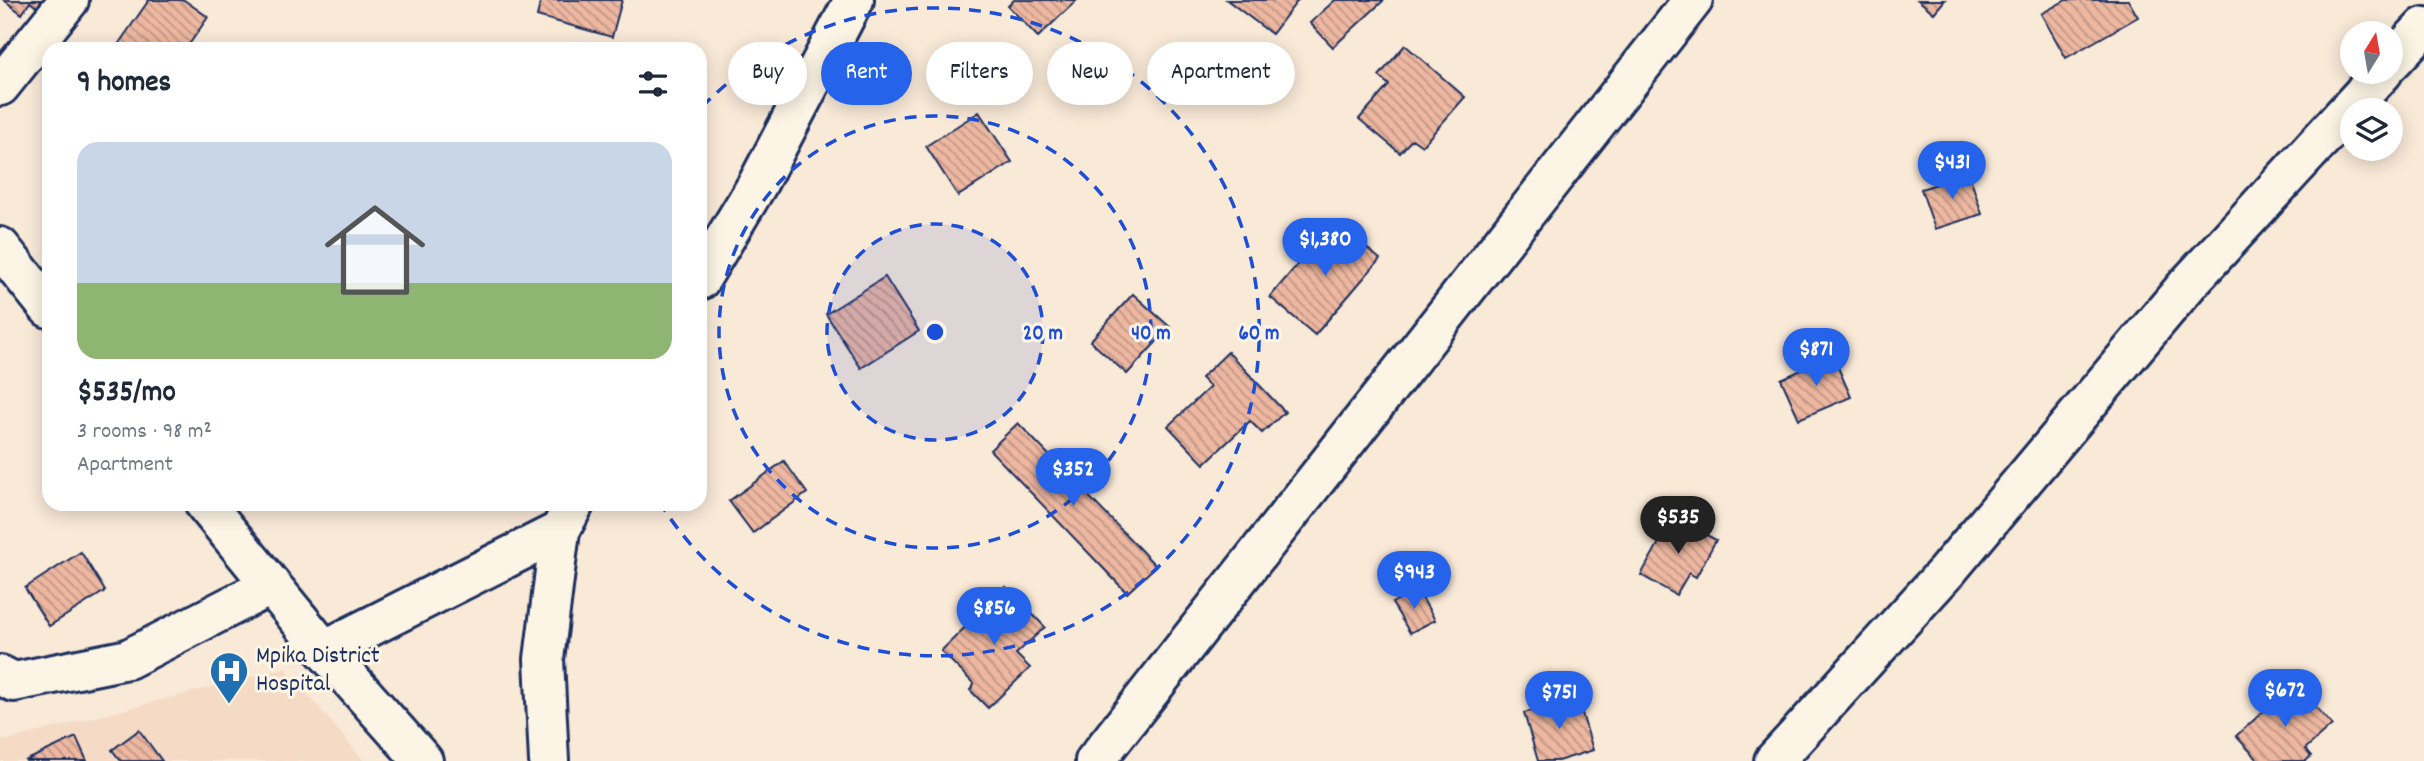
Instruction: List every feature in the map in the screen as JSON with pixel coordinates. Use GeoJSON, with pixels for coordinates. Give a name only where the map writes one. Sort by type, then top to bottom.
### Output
{"type":"FeatureCollection","features":[{"type":"Feature","properties":{"kind":"street"},"geometry":{"type":"LineString","coordinates":[[0,86],[69,0]]}},
{"type":"Feature","properties":{"kind":"street"},"geometry":{"type":"LineString","coordinates":[[707,268],[757,185],[854,0]]}},
{"type":"Feature","properties":{"kind":"street"},"geometry":{"type":"LineString","coordinates":[[1095,761],[1693,0]]}},
{"type":"Feature","properties":{"kind":"street"},"geometry":{"type":"LineString","coordinates":[[2403,49],[2424,27]]}},
{"type":"Feature","properties":{"kind":"street"},"geometry":{"type":"LineString","coordinates":[[1774,761],[1947,571],[2187,285],[2372,84]]}},
{"type":"Feature","properties":{"kind":"street"},"geometry":{"type":"LineString","coordinates":[[0,247],[42,299]]}},
{"type":"Feature","properties":{"kind":"street"},"geometry":{"type":"LineString","coordinates":[[211,511],[324,650],[423,761]]}},
{"type":"Feature","properties":{"kind":"street"},"geometry":{"type":"LineString","coordinates":[[324,650],[567,517]]}},
{"type":"Feature","properties":{"kind":"street"},"geometry":{"type":"LineString","coordinates":[[549,761],[544,659],[567,517]]}},
{"type":"Feature","properties":{"kind":"street"},"geometry":{"type":"LineString","coordinates":[[0,675],[14,682],[128,659],[270,586]]}},
{"type":"Feature","properties":{"kind":"shaded area","name":"Mpika District Hospital"},"geometry":{"type":"Polygon","coordinates":[[[285,668],[364,761],[0,761],[0,742],[285,668]]]}},
{"type":"Feature","properties":{"kind":"building"},"geometry":{"type":"Polygon","coordinates":[[[4,0],[46,0],[39,9],[30,2],[22,14],[4,0]]]}},
{"type":"Feature","properties":{"kind":"building"},"geometry":{"type":"Polygon","coordinates":[[[149,0],[184,0],[208,17],[191,42],[120,42],[149,0]]]}},
{"type":"Feature","properties":{"kind":"building"},"geometry":{"type":"Polygon","coordinates":[[[541,0],[622,0],[612,37],[537,16],[541,0]]]}},
{"type":"Feature","properties":{"kind":"building"},"geometry":{"type":"Polygon","coordinates":[[[1014,0],[1077,0],[1038,37],[1008,6],[1014,0]]]}},
{"type":"Feature","properties":{"kind":"building"},"geometry":{"type":"Polygon","coordinates":[[[1227,0],[1298,0],[1272,34],[1227,0]]]}},
{"type":"Feature","properties":{"kind":"building"},"geometry":{"type":"Polygon","coordinates":[[[1335,0],[1384,0],[1333,47],[1310,23],[1335,0]]]}},
{"type":"Feature","properties":{"kind":"building"},"geometry":{"type":"Polygon","coordinates":[[[1918,0],[1945,0],[1934,13],[1918,0]]]}},
{"type":"Feature","properties":{"kind":"building"},"geometry":{"type":"Polygon","coordinates":[[[2066,0],[2128,0],[2138,17],[2066,58],[2041,14],[2066,0]]]}},
{"type":"Feature","properties":{"kind":"building"},"geometry":{"type":"Polygon","coordinates":[[[1405,45],[1465,97],[1422,146],[1412,139],[1400,153],[1359,119],[1389,85],[1379,76],[1405,45]]]}},
{"type":"Feature","properties":{"kind":"building"},"geometry":{"type":"Polygon","coordinates":[[[979,112],[1012,162],[958,196],[926,146],[979,112]]]}},
{"type":"Feature","properties":{"kind":"building"},"geometry":{"type":"Polygon","coordinates":[[[1969,174],[1982,214],[1935,229],[1921,189],[1969,174]]]}},
{"type":"Feature","properties":{"kind":"building"},"geometry":{"type":"Polygon","coordinates":[[[1334,221],[1380,259],[1315,335],[1270,297],[1334,221]]]}},
{"type":"Feature","properties":{"kind":"building"},"geometry":{"type":"Polygon","coordinates":[[[885,277],[919,331],[861,368],[826,314],[885,277]]]}},
{"type":"Feature","properties":{"kind":"building"},"geometry":{"type":"Polygon","coordinates":[[[1133,294],[1170,327],[1127,374],[1090,341],[1133,294]]]}},
{"type":"Feature","properties":{"kind":"building"},"geometry":{"type":"Polygon","coordinates":[[[1228,352],[1285,412],[1262,433],[1250,421],[1204,464],[1168,426],[1210,387],[1201,378],[1228,352]]]}},
{"type":"Feature","properties":{"kind":"building"},"geometry":{"type":"Polygon","coordinates":[[[1833,356],[1851,397],[1799,419],[1781,379],[1833,356]]]}},
{"type":"Feature","properties":{"kind":"building"},"geometry":{"type":"Polygon","coordinates":[[[1018,423],[1156,566],[1127,593],[990,450],[1018,423]]]}},
{"type":"Feature","properties":{"kind":"building"},"geometry":{"type":"Polygon","coordinates":[[[784,461],[807,493],[753,533],[729,501],[784,461]]]}},
{"type":"Feature","properties":{"kind":"building"},"geometry":{"type":"Polygon","coordinates":[[[1673,517],[1716,540],[1696,577],[1689,573],[1676,595],[1641,575],[1673,517]]]}},
{"type":"Feature","properties":{"kind":"building"},"geometry":{"type":"Polygon","coordinates":[[[81,552],[105,591],[49,626],[25,588],[81,552]]]}},
{"type":"Feature","properties":{"kind":"building"},"geometry":{"type":"Polygon","coordinates":[[[1006,587],[1045,627],[1016,654],[1030,668],[988,708],[970,690],[974,684],[941,651],[1006,587]]]}},
{"type":"Feature","properties":{"kind":"building"},"geometry":{"type":"Polygon","coordinates":[[[1417,589],[1435,620],[1410,633],[1392,603],[1417,589]]]}},
{"type":"Feature","properties":{"kind":"building"},"geometry":{"type":"Polygon","coordinates":[[[2295,683],[2332,725],[2305,749],[2311,756],[2306,761],[2259,761],[2236,736],[2295,683]]]}},
{"type":"Feature","properties":{"kind":"building"},"geometry":{"type":"Polygon","coordinates":[[[1577,697],[1593,750],[1558,761],[1538,761],[1524,713],[1577,697]]]}},
{"type":"Feature","properties":{"kind":"building"},"geometry":{"type":"Polygon","coordinates":[[[139,730],[162,761],[121,761],[112,750],[139,730]]]}},
{"type":"Feature","properties":{"kind":"building"},"geometry":{"type":"Polygon","coordinates":[[[76,737],[87,761],[25,761],[76,737]]]}},
{"type":"Feature","properties":{"kind":"place","name":"Mpika District Hospital"},"geometry":{"type":"Point","coordinates":[229,705]}}]}
